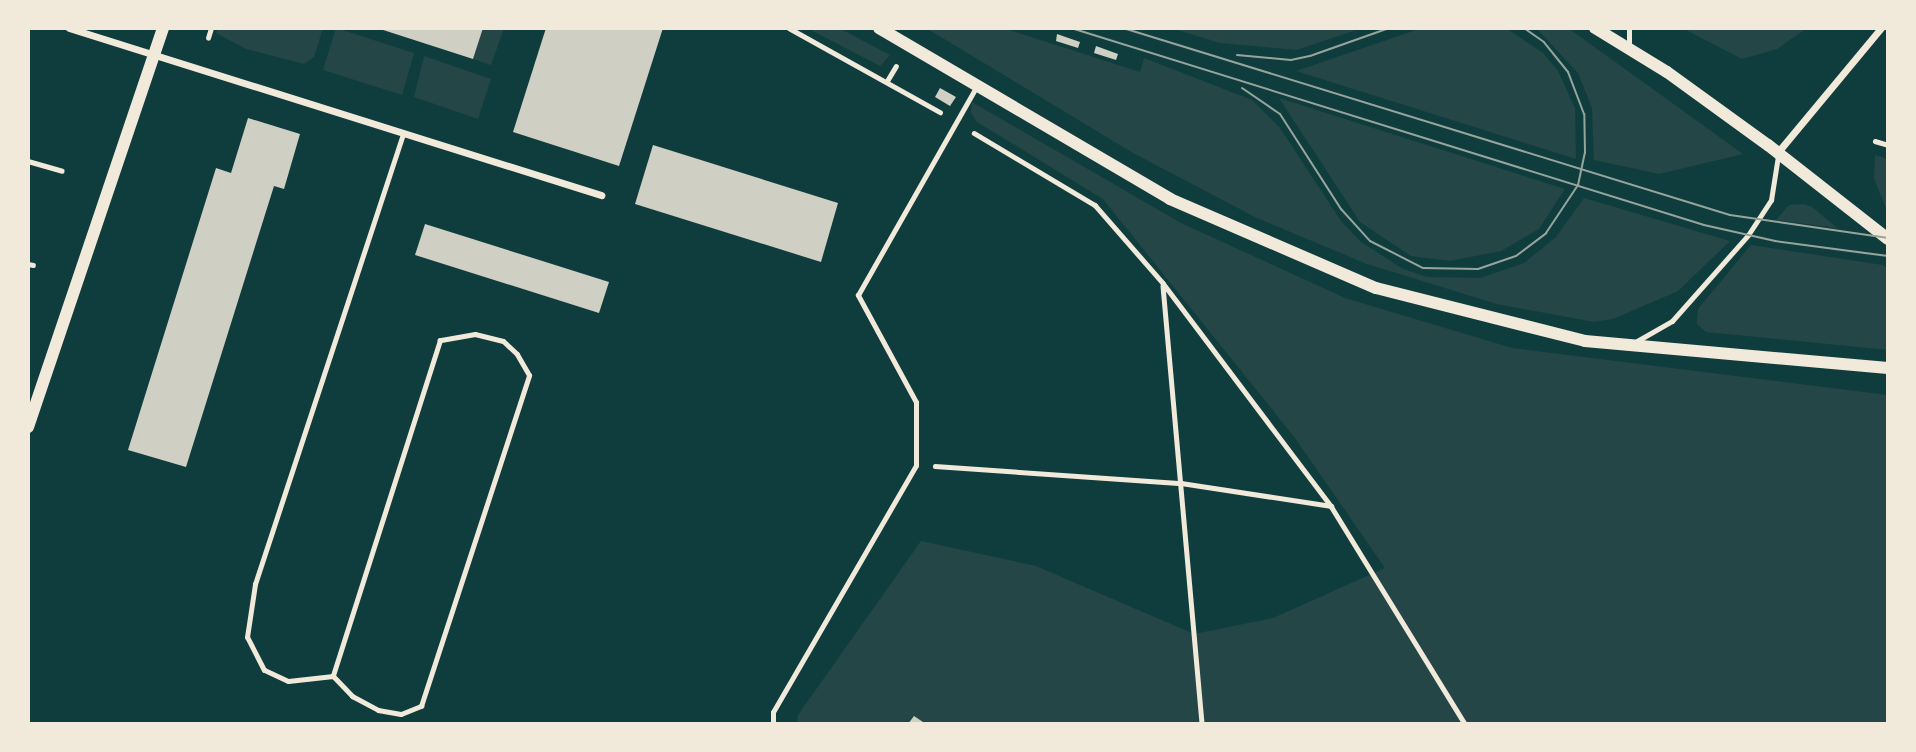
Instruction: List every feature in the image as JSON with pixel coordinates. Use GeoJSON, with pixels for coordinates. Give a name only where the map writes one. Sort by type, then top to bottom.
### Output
{"type":"FeatureCollection","features":[{"type":"Feature","properties":{"kind":"street"},"geometry":{"type":"LineString","coordinates":[[69,28],[155,58],[601,195]]}},
{"type":"Feature","properties":{"kind":"street"},"geometry":{"type":"LineString","coordinates":[[28,427],[163,28]]}},
{"type":"Feature","properties":{"kind":"street"},"geometry":{"type":"LineString","coordinates":[[879,28],[978,83],[1170,199],[1376,288],[1585,341],[1888,368]]}},
{"type":"Feature","properties":{"kind":"street"},"geometry":{"type":"LineString","coordinates":[[1595,28],[1629,48],[1778,152],[1888,239]]}},
{"type":"Feature","properties":{"kind":"street"},"geometry":{"type":"LineString","coordinates":[[1778,152],[1881,28]]}},
{"type":"Feature","properties":{"kind":"lane"},"geometry":{"type":"LineString","coordinates":[[1629,28],[1629,48]]}},
{"type":"Feature","properties":{"kind":"lane"},"geometry":{"type":"LineString","coordinates":[[773,724],[773,712],[916,465],[916,402],[858,295],[978,83]]}},
{"type":"Feature","properties":{"kind":"lane"},"geometry":{"type":"LineString","coordinates":[[333,676],[288,681],[264,670],[247,638],[256,584],[403,134]]}},
{"type":"Feature","properties":{"kind":"lane"},"geometry":{"type":"LineString","coordinates":[[1624,345],[1672,321],[1748,236],[1771,200],[1778,152]]}},
{"type":"Feature","properties":{"kind":"lane"},"geometry":{"type":"LineString","coordinates":[[475,334],[503,341],[517,354],[529,375],[421,706],[401,714],[379,710],[352,696],[333,676],[435,347],[449,337],[475,334]]}},
{"type":"Feature","properties":{"kind":"path"},"geometry":{"type":"LineString","coordinates":[[208,38],[211,28]]}},
{"type":"Feature","properties":{"kind":"path"},"geometry":{"type":"LineString","coordinates":[[789,28],[887,81],[1095,205],[1163,283],[1331,506],[1465,724]]}},
{"type":"Feature","properties":{"kind":"path"},"geometry":{"type":"LineString","coordinates":[[887,81],[897,65]]}},
{"type":"Feature","properties":{"kind":"path"},"geometry":{"type":"LineString","coordinates":[[1875,141],[1888,145]]}},
{"type":"Feature","properties":{"kind":"path"},"geometry":{"type":"LineString","coordinates":[[28,161],[62,171]]}},
{"type":"Feature","properties":{"kind":"path"},"geometry":{"type":"LineString","coordinates":[[1163,283],[1202,724]]}},
{"type":"Feature","properties":{"kind":"path"},"geometry":{"type":"LineString","coordinates":[[916,465],[1181,483],[1331,506]]}},
{"type":"Feature","properties":{"kind":"shaded area"},"geometry":{"type":"Polygon","coordinates":[[[218,28],[323,28],[314,57],[304,64],[246,49],[216,33],[218,28]]]}},
{"type":"Feature","properties":{"kind":"shaded area"},"geometry":{"type":"Polygon","coordinates":[[[336,28],[414,53],[402,95],[323,70],[336,28]]]}},
{"type":"Feature","properties":{"kind":"shaded area"},"geometry":{"type":"Polygon","coordinates":[[[483,28],[504,28],[491,65],[473,59],[483,28]]]}},
{"type":"Feature","properties":{"kind":"shaded area"},"geometry":{"type":"Polygon","coordinates":[[[807,28],[839,28],[890,55],[880,66],[807,28]]]}},
{"type":"Feature","properties":{"kind":"shaded area"},"geometry":{"type":"Polygon","coordinates":[[[926,28],[1003,28],[1140,72],[1144,58],[1252,100],[1280,128],[1341,221],[1361,242],[1403,269],[1427,277],[1480,278],[1524,263],[1556,237],[1584,198],[1730,241],[1678,291],[1613,319],[1594,322],[1497,304],[1367,264],[1257,218],[1133,153],[926,28]]]}},
{"type":"Feature","properties":{"kind":"shaded area"},"geometry":{"type":"Polygon","coordinates":[[[1171,28],[1362,28],[1297,50],[1220,43],[1171,28]]]}},
{"type":"Feature","properties":{"kind":"shaded area"},"geometry":{"type":"Polygon","coordinates":[[[1422,28],[1506,28],[1543,53],[1558,71],[1575,108],[1576,159],[1296,71],[1422,28]]]}},
{"type":"Feature","properties":{"kind":"shaded area"},"geometry":{"type":"Polygon","coordinates":[[[1536,28],[1568,28],[1743,154],[1659,174],[1594,160],[1592,108],[1578,73],[1536,28]]]}},
{"type":"Feature","properties":{"kind":"shaded area"},"geometry":{"type":"Polygon","coordinates":[[[1682,28],[1807,28],[1777,49],[1742,59],[1682,28]]]}},
{"type":"Feature","properties":{"kind":"shaded area"},"geometry":{"type":"Polygon","coordinates":[[[424,56],[491,79],[478,119],[414,97],[424,56]]]}},
{"type":"Feature","properties":{"kind":"shaded area"},"geometry":{"type":"Polygon","coordinates":[[[1279,98],[1565,189],[1539,229],[1501,251],[1450,261],[1411,256],[1360,222],[1279,98]]]}},
{"type":"Feature","properties":{"kind":"shaded area"},"geometry":{"type":"Polygon","coordinates":[[[972,102],[1181,223],[1345,298],[1512,348],[1888,395],[1888,724],[797,724],[798,715],[921,541],[1036,566],[1194,634],[1273,618],[1385,568],[1295,438],[1103,199],[977,122],[971,113],[972,102]]]}},
{"type":"Feature","properties":{"kind":"shaded area"},"geometry":{"type":"Polygon","coordinates":[[[1875,155],[1888,159],[1888,213],[1874,179],[1875,155]]]}},
{"type":"Feature","properties":{"kind":"shaded area"},"geometry":{"type":"Polygon","coordinates":[[[1803,204],[1812,207],[1837,228],[1776,220],[1789,205],[1803,204]]]}},
{"type":"Feature","properties":{"kind":"shaded area"},"geometry":{"type":"Polygon","coordinates":[[[1751,245],[1883,265],[1888,269],[1888,350],[1706,332],[1697,324],[1698,309],[1751,245]]]}},
{"type":"Feature","properties":{"kind":"building"},"geometry":{"type":"Polygon","coordinates":[[[377,28],[483,28],[473,59],[377,28]]]}},
{"type":"Feature","properties":{"kind":"building"},"geometry":{"type":"Polygon","coordinates":[[[546,28],[663,28],[619,166],[513,132],[546,28]]]}},
{"type":"Feature","properties":{"kind":"building"},"geometry":{"type":"Polygon","coordinates":[[[1057,34],[1080,42],[1078,48],[1056,41],[1057,34]]]}},
{"type":"Feature","properties":{"kind":"building"},"geometry":{"type":"Polygon","coordinates":[[[1096,46],[1118,54],[1116,60],[1094,53],[1096,46]]]}},
{"type":"Feature","properties":{"kind":"building"},"geometry":{"type":"Polygon","coordinates":[[[940,88],[956,97],[950,106],[935,97],[940,88]]]}},
{"type":"Feature","properties":{"kind":"building"},"geometry":{"type":"Polygon","coordinates":[[[248,118],[300,134],[284,189],[274,186],[186,467],[128,450],[216,168],[231,173],[248,118]]]}},
{"type":"Feature","properties":{"kind":"building"},"geometry":{"type":"Polygon","coordinates":[[[653,145],[838,203],[821,262],[635,204],[653,145]]]}},
{"type":"Feature","properties":{"kind":"building"},"geometry":{"type":"Polygon","coordinates":[[[425,224],[609,282],[599,313],[415,255],[425,224]]]}},
{"type":"Feature","properties":{"kind":"building"},"geometry":{"type":"Polygon","coordinates":[[[914,716],[926,724],[908,724],[914,716]]]}},
{"type":"Feature","properties":{"kind":"tram line"},"geometry":{"type":"LineString","coordinates":[[1071,28],[1704,225],[1775,241],[1888,256]]}},
{"type":"Feature","properties":{"kind":"tram line"},"geometry":{"type":"LineString","coordinates":[[1123,28],[1730,215],[1888,238]]}},
{"type":"Feature","properties":{"kind":"tram line"},"geometry":{"type":"LineString","coordinates":[[1237,55],[1291,60],[1389,28]]}},
{"type":"Feature","properties":{"kind":"tram line"},"geometry":{"type":"LineString","coordinates":[[1242,88],[1280,114],[1341,209],[1370,241],[1423,268],[1478,269],[1516,256],[1546,233],[1578,185],[1585,153],[1584,114],[1568,72],[1544,42],[1524,28]]}}]}
